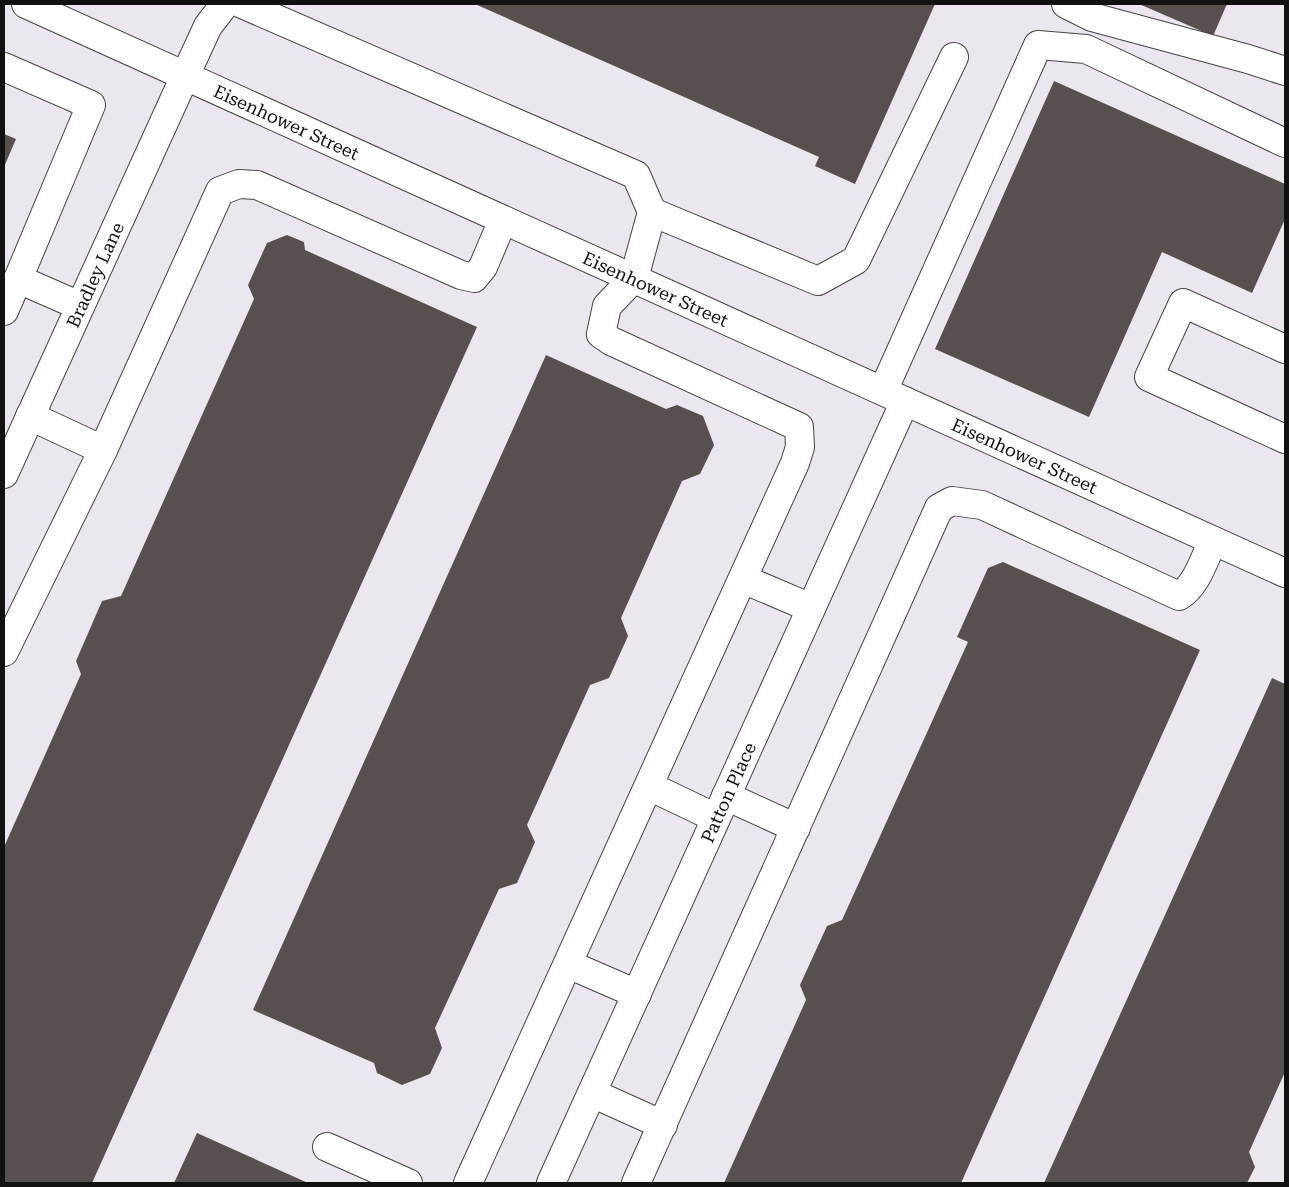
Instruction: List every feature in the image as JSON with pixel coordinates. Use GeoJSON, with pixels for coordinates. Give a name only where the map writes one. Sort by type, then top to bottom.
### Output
{"type":"FeatureCollection","features":[{"type":"Feature","properties":{"kind":"street","name":"Eisenhower Street"},"geometry":{"type":"LineString","coordinates":[[26,4],[1285,573]]}},
{"type":"Feature","properties":{"kind":"street","name":"Bradley Lane"},"geometry":{"type":"LineString","coordinates":[[4,474],[208,26],[225,4]]}},
{"type":"Feature","properties":{"kind":"street"},"geometry":{"type":"LineString","coordinates":[[242,4],[636,175],[652,212],[634,278],[607,306],[601,334],[611,341],[800,427],[800,447],[795,463],[468,1183]]}},
{"type":"Feature","properties":{"kind":"street"},"geometry":{"type":"LineString","coordinates":[[1066,4],[1092,17],[1248,59],[1285,71]]}},
{"type":"Feature","properties":{"kind":"street","name":"Patton Place"},"geometry":{"type":"LineString","coordinates":[[551,1183],[811,608],[894,396],[1038,45],[1086,49],[1285,143]]}},
{"type":"Feature","properties":{"kind":"street"},"geometry":{"type":"LineString","coordinates":[[652,212],[818,281],[856,260],[954,58]]}},
{"type":"Feature","properties":{"kind":"street"},"geometry":{"type":"LineString","coordinates":[[4,67],[91,105],[4,311]]}},
{"type":"Feature","properties":{"kind":"street"},"geometry":{"type":"LineString","coordinates":[[4,652],[103,450],[220,191],[239,184],[257,185],[460,275],[474,278],[484,267],[503,220]]}},
{"type":"Feature","properties":{"kind":"street"},"geometry":{"type":"LineString","coordinates":[[18,279],[80,306]]}},
{"type":"Feature","properties":{"kind":"street"},"geometry":{"type":"LineString","coordinates":[[1285,349],[1183,303],[1149,377],[1285,439]]}},
{"type":"Feature","properties":{"kind":"street"},"geometry":{"type":"LineString","coordinates":[[30,416],[103,450]]}},
{"type":"Feature","properties":{"kind":"street"},"geometry":{"type":"LineString","coordinates":[[636,1183],[939,508],[952,501],[982,505],[1180,596],[1193,583],[1213,541]]}},
{"type":"Feature","properties":{"kind":"street"},"geometry":{"type":"LineString","coordinates":[[743,579],[811,608]]}},
{"type":"Feature","properties":{"kind":"street"},"geometry":{"type":"LineString","coordinates":[[648,786],[796,828]]}},
{"type":"Feature","properties":{"kind":"street"},"geometry":{"type":"LineString","coordinates":[[568,964],[637,994]]}},
{"type":"Feature","properties":{"kind":"street"},"geometry":{"type":"LineString","coordinates":[[592,1093],[662,1125]]}},
{"type":"Feature","properties":{"kind":"street"},"geometry":{"type":"LineString","coordinates":[[327,1147],[408,1183]]}},
{"type":"Feature","properties":{"kind":"shaded area"},"geometry":{"type":"Polygon","coordinates":[[[4,4],[1285,4],[1285,1183],[4,1183],[4,4]]]}},
{"type":"Feature","properties":{"kind":"building"},"geometry":{"type":"Polygon","coordinates":[[[475,4],[935,4],[855,184],[815,166],[819,157],[475,4]]]}},
{"type":"Feature","properties":{"kind":"building"},"geometry":{"type":"Polygon","coordinates":[[[1139,4],[1227,4],[1213,36],[1139,4]]]}},
{"type":"Feature","properties":{"kind":"building"},"geometry":{"type":"Polygon","coordinates":[[[1054,81],[1285,184],[1285,219],[1252,293],[1162,252],[1089,417],[935,349],[1054,81]]]}},
{"type":"Feature","properties":{"kind":"building"},"geometry":{"type":"Polygon","coordinates":[[[4,134],[16,139],[4,167],[4,134]]]}},
{"type":"Feature","properties":{"kind":"building"},"geometry":{"type":"Polygon","coordinates":[[[287,235],[304,242],[305,250],[477,327],[92,1183],[4,1183],[4,847],[81,674],[76,661],[102,601],[121,596],[254,299],[248,285],[267,243],[287,235]]]}},
{"type":"Feature","properties":{"kind":"building"},"geometry":{"type":"Polygon","coordinates":[[[546,355],[666,409],[677,405],[703,416],[714,445],[700,474],[682,481],[621,618],[628,636],[609,678],[590,685],[527,825],[535,842],[517,883],[499,889],[435,1028],[442,1048],[430,1074],[402,1085],[377,1073],[374,1063],[253,1010],[546,355]]]}},
{"type":"Feature","properties":{"kind":"building"},"geometry":{"type":"Polygon","coordinates":[[[1003,562],[1200,650],[961,1183],[724,1183],[806,1000],[800,985],[827,926],[842,920],[968,642],[957,637],[988,568],[1003,562]]]}},
{"type":"Feature","properties":{"kind":"building"},"geometry":{"type":"Polygon","coordinates":[[[1272,678],[1285,684],[1285,1072],[1249,1152],[1255,1167],[1247,1183],[1044,1183],[1272,678]]]}},
{"type":"Feature","properties":{"kind":"building"},"geometry":{"type":"Polygon","coordinates":[[[197,1133],[308,1183],[174,1183],[197,1133]]]}}]}
